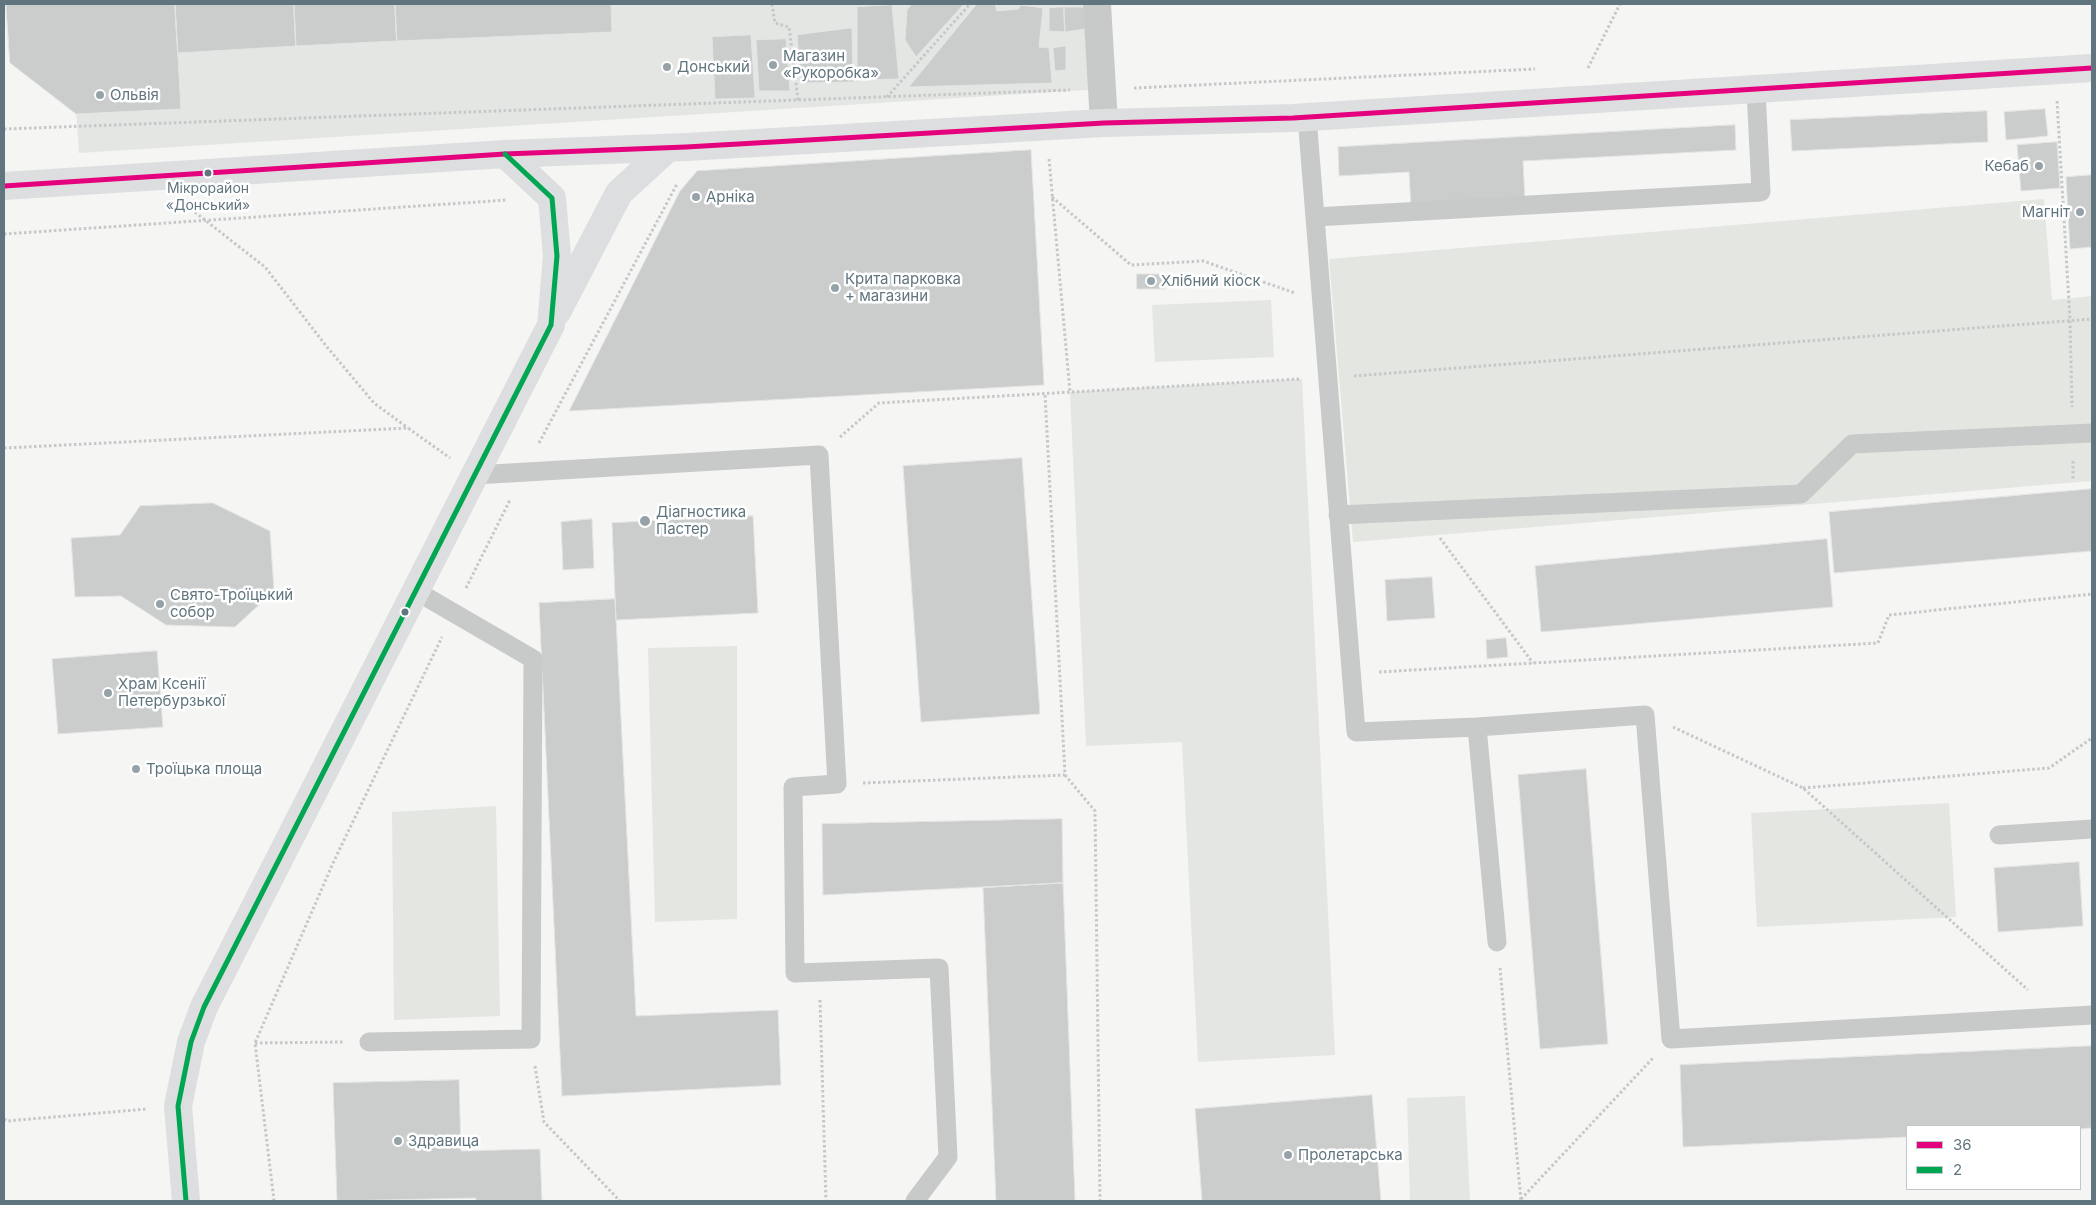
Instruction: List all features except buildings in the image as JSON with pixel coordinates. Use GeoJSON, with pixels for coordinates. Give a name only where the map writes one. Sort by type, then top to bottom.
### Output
{"type":"FeatureCollection","features":[{"type":"Feature","properties":{"kind":"street"},"geometry":{"type":"LineString","coordinates":[[1096,4],[1104,124]]}},
{"type":"Feature","properties":{"kind":"street"},"geometry":{"type":"LineString","coordinates":[[4,186],[504,154],[668,148],[1046,126],[1307,117],[2092,68]]}},
{"type":"Feature","properties":{"kind":"street"},"geometry":{"type":"LineString","coordinates":[[186,1201],[178,1106],[191,1042],[204,1007],[619,193],[668,148]]}},
{"type":"Feature","properties":{"kind":"street"},"geometry":{"type":"LineString","coordinates":[[504,154],[552,198],[557,256],[551,325]]}},
{"type":"Feature","properties":{"kind":"lane"},"geometry":{"type":"LineString","coordinates":[[1315,217],[1761,192],[1756,90]]}},
{"type":"Feature","properties":{"kind":"lane"},"geometry":{"type":"LineString","coordinates":[[1307,117],[1356,732],[1477,727],[1645,715],[1671,1039],[2092,1015]]}},
{"type":"Feature","properties":{"kind":"lane"},"geometry":{"type":"LineString","coordinates":[[1338,515],[1801,494],[1852,444],[2092,433]]}},
{"type":"Feature","properties":{"kind":"lane"},"geometry":{"type":"LineString","coordinates":[[475,475],[818,455],[837,784],[793,787],[795,973],[939,968],[948,1157],[914,1201]]}},
{"type":"Feature","properties":{"kind":"lane"},"geometry":{"type":"LineString","coordinates":[[369,1042],[531,1039],[533,659],[416,591]]}},
{"type":"Feature","properties":{"kind":"lane"},"geometry":{"type":"LineString","coordinates":[[1477,727],[1498,942]]}},
{"type":"Feature","properties":{"kind":"lane"},"geometry":{"type":"LineString","coordinates":[[1999,835],[2092,829]]}},
{"type":"Feature","properties":{"kind":"path"},"geometry":{"type":"LineString","coordinates":[[772,4],[775,23],[789,27],[798,100]]}},
{"type":"Feature","properties":{"kind":"path"},"geometry":{"type":"LineString","coordinates":[[887,97],[970,4]]}},
{"type":"Feature","properties":{"kind":"path"},"geometry":{"type":"LineString","coordinates":[[1573,101],[1620,4]]}},
{"type":"Feature","properties":{"kind":"path"},"geometry":{"type":"LineString","coordinates":[[2055,71],[2070,320],[2074,481]]}},
{"type":"Feature","properties":{"kind":"path"},"geometry":{"type":"LineString","coordinates":[[4,129],[1102,89]]}},
{"type":"Feature","properties":{"kind":"path"},"geometry":{"type":"LineString","coordinates":[[1046,126],[1070,392]]}},
{"type":"Feature","properties":{"kind":"path"},"geometry":{"type":"LineString","coordinates":[[149,176],[265,268],[326,347],[374,403],[475,475]]}},
{"type":"Feature","properties":{"kind":"path"},"geometry":{"type":"LineString","coordinates":[[274,1201],[256,1043],[332,863],[454,613],[524,472],[677,185]]}},
{"type":"Feature","properties":{"kind":"path"},"geometry":{"type":"LineString","coordinates":[[1052,196],[1131,265],[1203,261],[1321,302]]}},
{"type":"Feature","properties":{"kind":"path"},"geometry":{"type":"LineString","coordinates":[[4,234],[508,200]]}},
{"type":"Feature","properties":{"kind":"path"},"geometry":{"type":"LineString","coordinates":[[818,455],[879,403],[1327,378],[2092,319]]}},
{"type":"Feature","properties":{"kind":"path"},"geometry":{"type":"LineString","coordinates":[[1045,394],[1065,775],[1095,811],[1100,1201]]}},
{"type":"Feature","properties":{"kind":"path"},"geometry":{"type":"LineString","coordinates":[[4,448],[408,428]]}},
{"type":"Feature","properties":{"kind":"path"},"geometry":{"type":"LineString","coordinates":[[1420,511],[1533,663]]}},
{"type":"Feature","properties":{"kind":"path"},"geometry":{"type":"LineString","coordinates":[[1351,673],[1878,643],[1889,615],[2092,594]]}},
{"type":"Feature","properties":{"kind":"path"},"geometry":{"type":"LineString","coordinates":[[1645,715],[1803,788],[2058,1017]]}},
{"type":"Feature","properties":{"kind":"path"},"geometry":{"type":"LineString","coordinates":[[1803,788],[2050,768],[2092,738]]}},
{"type":"Feature","properties":{"kind":"path"},"geometry":{"type":"LineString","coordinates":[[837,784],[1065,775]]}},
{"type":"Feature","properties":{"kind":"path"},"geometry":{"type":"LineString","coordinates":[[1498,942],[1521,1200]]}},
{"type":"Feature","properties":{"kind":"path"},"geometry":{"type":"LineString","coordinates":[[819,972],[826,1201]]}},
{"type":"Feature","properties":{"kind":"path"},"geometry":{"type":"LineString","coordinates":[[531,1039],[544,1122],[620,1201]]}},
{"type":"Feature","properties":{"kind":"path"},"geometry":{"type":"LineString","coordinates":[[1521,1200],[1671,1039]]}},
{"type":"Feature","properties":{"kind":"path"},"geometry":{"type":"LineString","coordinates":[[256,1043],[369,1042]]}},
{"type":"Feature","properties":{"kind":"path"},"geometry":{"type":"LineString","coordinates":[[4,1119],[8,1121],[178,1106]]}},
{"type":"Feature","properties":{"kind":"shaded area"},"geometry":{"type":"Polygon","coordinates":[[[319,4],[1097,4],[1102,89],[79,153],[72,48],[320,33],[319,4]]]}},
{"type":"Feature","properties":{"kind":"shaded area"},"geometry":{"type":"Polygon","coordinates":[[[2044,199],[2052,300],[2092,296],[2092,481],[1353,542],[1329,259],[2044,199]]]}},
{"type":"Feature","properties":{"kind":"shaded area"},"geometry":{"type":"Polygon","coordinates":[[[1271,300],[1274,357],[1155,362],[1152,305],[1271,300]]]}},
{"type":"Feature","properties":{"kind":"shaded area"},"geometry":{"type":"Polygon","coordinates":[[[1302,379],[1335,1055],[1198,1062],[1182,742],[1086,746],[1070,392],[1302,379]]]}},
{"type":"Feature","properties":{"kind":"shaded area"},"geometry":{"type":"Polygon","coordinates":[[[737,646],[737,919],[655,922],[648,648],[737,646]]]}},
{"type":"Feature","properties":{"kind":"shaded area"},"geometry":{"type":"Polygon","coordinates":[[[1949,803],[1956,917],[1757,927],[1751,813],[1949,803]]]}},
{"type":"Feature","properties":{"kind":"shaded area"},"geometry":{"type":"Polygon","coordinates":[[[496,806],[500,1016],[394,1020],[392,812],[496,806]]]}},
{"type":"Feature","properties":{"kind":"shaded area"},"geometry":{"type":"Polygon","coordinates":[[[1465,1096],[1470,1201],[1410,1201],[1407,1098],[1465,1096]]]}},
{"type":"Feature","properties":{"kind":"transit line","name":"36"},"geometry":{"type":"LineString","coordinates":[[4,186],[505,154],[686,147],[1104,123],[1293,118],[2092,68]]}},
{"type":"Feature","properties":{"kind":"transit line","name":"2"},"geometry":{"type":"LineString","coordinates":[[186,1201],[178,1106],[191,1042],[204,1007],[551,325],[557,256],[552,198],[505,154]]}},
{"type":"Feature","properties":{"kind":"place","name":"Магазин «Рукоробка»"},"geometry":{"type":"Point","coordinates":[773,65]}},
{"type":"Feature","properties":{"kind":"place","name":"Донський"},"geometry":{"type":"Point","coordinates":[667,67]}},
{"type":"Feature","properties":{"kind":"place","name":"Ольвія"},"geometry":{"type":"Point","coordinates":[100,95]}},
{"type":"Feature","properties":{"kind":"place","name":"Кебаб"},"geometry":{"type":"Point","coordinates":[2039,166]}},
{"type":"Feature","properties":{"kind":"place","name":"Мікрорайон «Донський»"},"geometry":{"type":"Point","coordinates":[208,173]}},
{"type":"Feature","properties":{"kind":"place","name":"Арніка"},"geometry":{"type":"Point","coordinates":[696,197]}},
{"type":"Feature","properties":{"kind":"place","name":"Магніт"},"geometry":{"type":"Point","coordinates":[2080,212]}},
{"type":"Feature","properties":{"kind":"place","name":"Хлібний кіоск"},"geometry":{"type":"Point","coordinates":[1151,281]}},
{"type":"Feature","properties":{"kind":"place","name":"Крита парковка + магазини"},"geometry":{"type":"Point","coordinates":[835,288]}},
{"type":"Feature","properties":{"kind":"place","name":"Діагностика Пастер"},"geometry":{"type":"Point","coordinates":[645,521]}},
{"type":"Feature","properties":{"kind":"place","name":"Свято-Троїцький собор"},"geometry":{"type":"Point","coordinates":[160,604]}},
{"type":"Feature","properties":{"kind":"place","name":"Храм Ксенії Петербурзької"},"geometry":{"type":"Point","coordinates":[108,693]}},
{"type":"Feature","properties":{"kind":"place","name":"Троїцька площа"},"geometry":{"type":"Point","coordinates":[136,769]}},
{"type":"Feature","properties":{"kind":"place","name":"Здравица"},"geometry":{"type":"Point","coordinates":[398,1141]}},
{"type":"Feature","properties":{"kind":"place","name":"Пролетарська"},"geometry":{"type":"Point","coordinates":[1288,1155]}}]}
